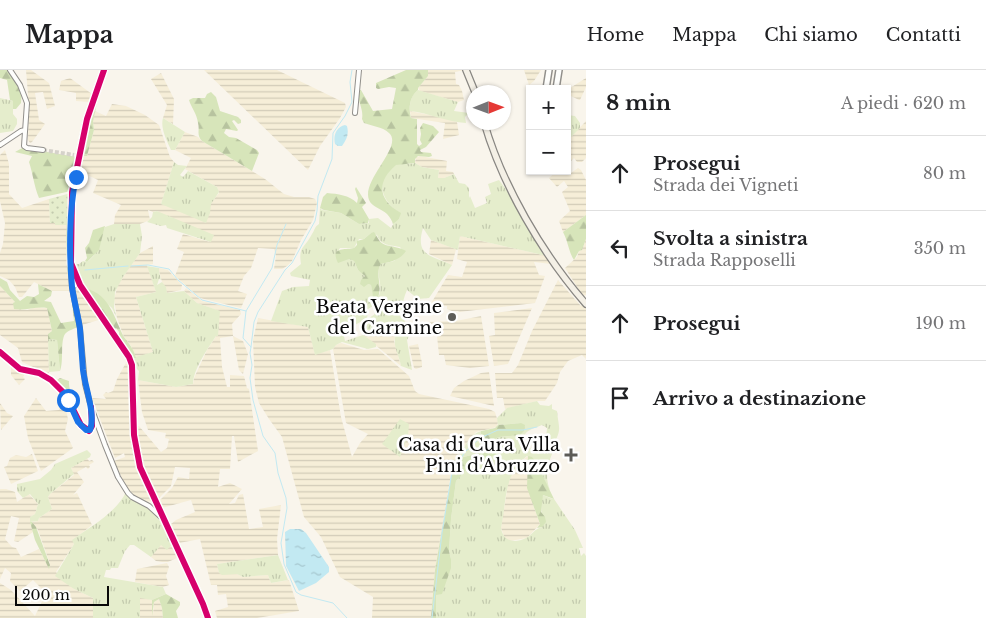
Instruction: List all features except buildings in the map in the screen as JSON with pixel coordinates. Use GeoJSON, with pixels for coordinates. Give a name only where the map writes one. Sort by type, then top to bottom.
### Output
{"type":"FeatureCollection","features":[{"type":"Feature","properties":{"kind":"main road"},"geometry":{"type":"LineString","coordinates":[[466,70],[472,85]]}},
{"type":"Feature","properties":{"kind":"main road"},"geometry":{"type":"LineString","coordinates":[[487,130],[496,160],[527,218],[554,265],[586,304]]}},
{"type":"Feature","properties":{"kind":"street"},"geometry":{"type":"LineString","coordinates":[[10,70],[18,80],[25,95],[24,146],[43,150]]}},
{"type":"Feature","properties":{"kind":"street"},"geometry":{"type":"LineString","coordinates":[[104,70],[77,155],[72,192],[72,288],[80,328],[85,384],[91,407],[115,469],[132,497],[147,505],[165,521]]}},
{"type":"Feature","properties":{"kind":"street"},"geometry":{"type":"LineString","coordinates":[[355,113],[359,70]]}},
{"type":"Feature","properties":{"kind":"street"},"geometry":{"type":"LineString","coordinates":[[547,85],[549,70]]}},
{"type":"Feature","properties":{"kind":"street"},"geometry":{"type":"LineString","coordinates":[[557,85],[559,70]]}},
{"type":"Feature","properties":{"kind":"street"},"geometry":{"type":"LineString","coordinates":[[0,145],[25,130]]}},
{"type":"Feature","properties":{"kind":"street"},"geometry":{"type":"LineString","coordinates":[[71,267],[80,285],[129,357],[132,365],[134,436],[137,456],[156,502],[200,596],[208,618]]}},
{"type":"Feature","properties":{"kind":"street"},"geometry":{"type":"LineString","coordinates":[[72,288],[80,285]]}},
{"type":"Feature","properties":{"kind":"street"},"geometry":{"type":"LineString","coordinates":[[0,352],[20,369],[39,373],[51,380],[66,396],[81,425],[89,431],[92,426],[91,407]]}},
{"type":"Feature","properties":{"kind":"street"},"geometry":{"type":"LineString","coordinates":[[147,505],[156,502]]}},
{"type":"Feature","properties":{"kind":"shaded area"},"geometry":{"type":"Polygon","coordinates":[[[26,70],[31,70],[49,83],[55,106],[47,109],[43,92],[35,93],[39,120],[45,124],[30,143],[28,140],[29,107],[26,70]]]}},
{"type":"Feature","properties":{"kind":"shaded area"},"geometry":{"type":"Polygon","coordinates":[[[204,70],[277,70],[345,103],[346,107],[320,146],[308,170],[204,70]]]}},
{"type":"Feature","properties":{"kind":"shaded area"},"geometry":{"type":"Polygon","coordinates":[[[428,70],[465,70],[455,72],[456,84],[459,85],[462,91],[464,100],[458,102],[420,91],[418,88],[428,76],[428,70]]]}},
{"type":"Feature","properties":{"kind":"shaded area"},"geometry":{"type":"Polygon","coordinates":[[[524,70],[541,70],[534,81],[529,85],[524,70]]]}},
{"type":"Feature","properties":{"kind":"shaded area"},"geometry":{"type":"Polygon","coordinates":[[[161,73],[174,99],[173,124],[163,118],[167,105],[151,79],[161,73]]]}},
{"type":"Feature","properties":{"kind":"shaded area"},"geometry":{"type":"Polygon","coordinates":[[[70,78],[92,94],[89,102],[76,101],[76,93],[59,90],[61,81],[70,78]]]}},
{"type":"Feature","properties":{"kind":"shaded area"},"geometry":{"type":"Polygon","coordinates":[[[586,78],[586,87],[580,100],[571,96],[571,87],[586,78]]]}},
{"type":"Feature","properties":{"kind":"shaded area"},"geometry":{"type":"Polygon","coordinates":[[[112,104],[126,106],[145,115],[159,125],[170,157],[174,162],[161,204],[210,213],[210,204],[219,193],[217,187],[185,169],[191,158],[175,150],[185,132],[198,137],[265,179],[284,194],[315,199],[317,203],[313,220],[301,240],[292,261],[287,266],[282,269],[274,269],[276,256],[274,249],[258,248],[251,268],[244,276],[238,291],[247,294],[241,308],[200,298],[175,276],[184,252],[177,249],[183,234],[210,242],[157,211],[148,210],[150,220],[140,224],[114,224],[115,215],[121,205],[93,193],[98,180],[79,171],[82,156],[87,156],[94,130],[95,111],[106,116],[112,104]]]}},
{"type":"Feature","properties":{"kind":"shaded area"},"geometry":{"type":"Polygon","coordinates":[[[410,111],[457,122],[459,135],[443,139],[445,123],[411,118],[410,111]]]}},
{"type":"Feature","properties":{"kind":"shaded area"},"geometry":{"type":"Polygon","coordinates":[[[586,121],[586,158],[582,162],[577,162],[574,158],[571,161],[571,137],[586,121]]]}},
{"type":"Feature","properties":{"kind":"shaded area"},"geometry":{"type":"Polygon","coordinates":[[[5,150],[9,164],[9,194],[22,208],[49,199],[50,222],[56,225],[67,225],[67,267],[70,291],[52,291],[34,282],[22,297],[19,297],[15,287],[9,280],[0,276],[0,253],[5,223],[0,201],[0,155],[5,150]]]}},
{"type":"Feature","properties":{"kind":"shaded area"},"geometry":{"type":"Polygon","coordinates":[[[420,156],[447,161],[446,171],[453,172],[454,174],[438,178],[439,170],[422,167],[415,163],[416,157],[420,156]]]}},
{"type":"Feature","properties":{"kind":"shaded area"},"geometry":{"type":"Polygon","coordinates":[[[578,168],[586,180],[586,215],[563,232],[559,221],[570,211],[562,192],[568,187],[564,181],[557,187],[549,178],[552,175],[571,175],[578,168]]]}},
{"type":"Feature","properties":{"kind":"shaded area"},"geometry":{"type":"Polygon","coordinates":[[[460,236],[547,256],[551,264],[534,262],[539,275],[545,276],[535,303],[459,312],[447,309],[447,306],[430,305],[448,275],[462,277],[467,262],[457,259],[460,236]]]}},
{"type":"Feature","properties":{"kind":"shaded area"},"geometry":{"type":"Polygon","coordinates":[[[586,239],[586,295],[583,296],[565,268],[577,257],[586,239]]]}},
{"type":"Feature","properties":{"kind":"shaded area"},"geometry":{"type":"Polygon","coordinates":[[[431,240],[456,249],[452,265],[429,254],[431,240]]]}},
{"type":"Feature","properties":{"kind":"shaded area"},"geometry":{"type":"Polygon","coordinates":[[[153,246],[153,264],[147,265],[156,292],[136,297],[153,352],[136,358],[131,346],[124,337],[117,318],[114,299],[118,285],[131,265],[140,253],[153,246]]]}},
{"type":"Feature","properties":{"kind":"shaded area"},"geometry":{"type":"Polygon","coordinates":[[[159,268],[168,270],[182,285],[181,290],[167,293],[159,268]]]}},
{"type":"Feature","properties":{"kind":"shaded area"},"geometry":{"type":"Polygon","coordinates":[[[558,280],[581,306],[583,304],[586,308],[586,359],[582,355],[568,361],[545,401],[537,401],[505,409],[503,398],[497,398],[495,373],[512,373],[518,365],[532,331],[558,280]]]}},
{"type":"Feature","properties":{"kind":"shaded area"},"geometry":{"type":"Polygon","coordinates":[[[0,286],[15,302],[17,309],[47,308],[52,331],[48,334],[49,374],[22,362],[18,348],[0,335],[0,286]]]}},
{"type":"Feature","properties":{"kind":"shaded area"},"geometry":{"type":"Polygon","coordinates":[[[80,287],[102,319],[82,325],[75,290],[80,287]]]}},
{"type":"Feature","properties":{"kind":"shaded area"},"geometry":{"type":"Polygon","coordinates":[[[186,288],[202,301],[240,310],[241,314],[232,324],[233,336],[220,338],[222,367],[227,387],[230,387],[230,375],[244,376],[247,388],[249,389],[258,451],[238,462],[234,436],[232,436],[230,469],[220,469],[218,487],[230,483],[242,489],[229,504],[235,503],[239,495],[243,494],[249,529],[263,527],[259,509],[281,505],[277,539],[278,555],[217,564],[219,573],[237,574],[243,577],[268,575],[271,583],[289,580],[299,611],[257,618],[217,618],[215,611],[228,607],[226,594],[218,595],[217,585],[211,585],[200,539],[179,543],[171,528],[171,524],[176,520],[195,512],[191,500],[162,508],[159,501],[172,488],[178,477],[189,479],[190,468],[175,467],[171,486],[158,499],[141,462],[136,426],[139,426],[161,452],[167,448],[169,439],[165,438],[166,433],[148,430],[142,412],[138,380],[176,387],[193,384],[207,350],[218,335],[219,311],[197,303],[184,291],[186,288]]]}},
{"type":"Feature","properties":{"kind":"shaded area"},"geometry":{"type":"Polygon","coordinates":[[[532,308],[508,364],[494,366],[489,336],[495,335],[494,313],[532,308]]]}},
{"type":"Feature","properties":{"kind":"shaded area"},"geometry":{"type":"Polygon","coordinates":[[[481,316],[489,366],[470,368],[446,365],[444,355],[439,355],[437,336],[421,329],[422,324],[425,322],[456,321],[481,316]]]}},
{"type":"Feature","properties":{"kind":"shaded area"},"geometry":{"type":"Polygon","coordinates":[[[258,318],[308,327],[315,354],[330,350],[341,417],[352,457],[368,434],[346,423],[333,349],[341,343],[364,350],[378,349],[409,376],[415,391],[419,394],[489,409],[495,412],[498,422],[497,427],[476,432],[468,441],[452,468],[435,570],[431,618],[372,618],[373,597],[340,577],[321,537],[304,517],[282,437],[259,403],[255,387],[253,340],[258,318]]]}},
{"type":"Feature","properties":{"kind":"shaded area"},"geometry":{"type":"Polygon","coordinates":[[[398,330],[394,341],[401,366],[363,335],[398,330]]]}},
{"type":"Feature","properties":{"kind":"shaded area"},"geometry":{"type":"Polygon","coordinates":[[[233,336],[243,341],[248,354],[243,374],[239,370],[233,336]]]}},
{"type":"Feature","properties":{"kind":"shaded area"},"geometry":{"type":"Polygon","coordinates":[[[418,344],[422,367],[416,369],[414,368],[409,346],[418,344]]]}},
{"type":"Feature","properties":{"kind":"shaded area"},"geometry":{"type":"Polygon","coordinates":[[[128,359],[130,365],[132,448],[138,467],[154,500],[147,502],[135,496],[123,480],[114,461],[125,457],[124,453],[115,458],[92,398],[106,399],[103,395],[106,392],[113,391],[128,359]]]}},
{"type":"Feature","properties":{"kind":"shaded area"},"geometry":{"type":"Polygon","coordinates":[[[11,362],[24,371],[23,377],[25,379],[19,385],[11,375],[11,362]]]}},
{"type":"Feature","properties":{"kind":"shaded area"},"geometry":{"type":"Polygon","coordinates":[[[489,372],[494,406],[450,396],[454,388],[464,381],[481,373],[489,372]]]}},
{"type":"Feature","properties":{"kind":"shaded area"},"geometry":{"type":"Polygon","coordinates":[[[36,398],[46,411],[59,410],[60,402],[64,401],[68,419],[65,431],[73,448],[41,471],[28,438],[24,416],[36,398]]]}},
{"type":"Feature","properties":{"kind":"shaded area"},"geometry":{"type":"Polygon","coordinates":[[[0,403],[7,413],[13,416],[1,430],[0,403]]]}},
{"type":"Feature","properties":{"kind":"shaded area"},"geometry":{"type":"Polygon","coordinates":[[[32,454],[38,471],[11,484],[4,467],[7,466],[10,458],[16,455],[26,457],[32,454]]]}},
{"type":"Feature","properties":{"kind":"shaded area"},"geometry":{"type":"Polygon","coordinates":[[[528,456],[527,471],[533,505],[540,524],[527,538],[510,541],[505,539],[501,528],[508,484],[518,463],[528,456]]]}},
{"type":"Feature","properties":{"kind":"shaded area"},"geometry":{"type":"Polygon","coordinates":[[[87,458],[89,461],[92,460],[94,462],[89,465],[88,469],[86,467],[77,472],[84,482],[73,495],[77,493],[92,525],[73,540],[74,544],[56,572],[74,589],[93,598],[93,618],[0,618],[0,583],[11,590],[35,616],[46,593],[33,580],[20,591],[10,581],[11,573],[5,568],[0,579],[0,489],[15,492],[17,502],[29,494],[38,504],[35,514],[30,517],[33,532],[18,542],[14,541],[19,518],[11,516],[5,539],[12,547],[16,548],[21,557],[39,549],[49,568],[50,564],[38,530],[32,522],[38,521],[39,518],[52,509],[48,497],[50,494],[74,475],[71,468],[87,458]]]}},
{"type":"Feature","properties":{"kind":"shaded area"},"geometry":{"type":"Polygon","coordinates":[[[174,542],[181,556],[168,562],[156,561],[151,557],[161,544],[174,542]]]}},
{"type":"Feature","properties":{"kind":"shaded area"},"geometry":{"type":"Polygon","coordinates":[[[167,563],[169,567],[166,576],[169,585],[163,587],[135,582],[137,569],[167,563]]]}},
{"type":"Feature","properties":{"kind":"shaded area"},"geometry":{"type":"Polygon","coordinates":[[[140,597],[152,600],[153,615],[154,602],[159,599],[163,618],[140,618],[140,597]]]}},
{"type":"Feature","properties":{"kind":"green space"},"geometry":{"type":"Polygon","coordinates":[[[0,70],[8,70],[22,90],[21,103],[16,109],[13,109],[13,101],[10,100],[7,80],[0,78],[0,70]]]}},
{"type":"Feature","properties":{"kind":"green space"},"geometry":{"type":"Polygon","coordinates":[[[406,70],[428,70],[428,76],[411,99],[411,118],[417,119],[417,144],[419,146],[422,144],[420,128],[423,123],[433,126],[439,132],[426,147],[420,150],[421,152],[431,153],[432,156],[418,156],[415,159],[415,163],[396,165],[385,178],[382,190],[384,197],[393,208],[401,213],[399,219],[393,224],[387,214],[370,202],[368,192],[376,173],[387,155],[392,139],[384,129],[364,123],[358,94],[359,90],[361,90],[373,111],[392,109],[396,88],[378,89],[376,88],[376,83],[406,70]]]}},
{"type":"Feature","properties":{"kind":"green space"},"geometry":{"type":"Polygon","coordinates":[[[418,90],[458,102],[454,111],[466,113],[466,123],[410,111],[411,99],[418,90]]]}},
{"type":"Feature","properties":{"kind":"green space"},"geometry":{"type":"Polygon","coordinates":[[[211,92],[216,97],[220,111],[238,117],[241,120],[241,123],[238,124],[234,120],[232,121],[237,131],[226,129],[224,133],[257,150],[259,153],[252,171],[200,139],[197,120],[189,100],[205,98],[211,92]]]}},
{"type":"Feature","properties":{"kind":"green space"},"geometry":{"type":"Polygon","coordinates":[[[97,95],[93,122],[94,130],[87,156],[82,156],[91,112],[97,95]]]}},
{"type":"Feature","properties":{"kind":"green space"},"geometry":{"type":"Polygon","coordinates":[[[0,98],[13,101],[13,114],[17,119],[17,124],[13,131],[0,133],[0,98]]]}},
{"type":"Feature","properties":{"kind":"green space"},"geometry":{"type":"Polygon","coordinates":[[[571,116],[575,116],[580,123],[580,128],[571,137],[571,116]]]}},
{"type":"Feature","properties":{"kind":"green space"},"geometry":{"type":"Polygon","coordinates":[[[163,118],[185,132],[175,150],[171,150],[166,139],[162,126],[163,118]]]}},
{"type":"Feature","properties":{"kind":"green space"},"geometry":{"type":"Polygon","coordinates":[[[24,147],[77,157],[71,191],[39,198],[29,162],[32,156],[15,152],[24,147]]]}},
{"type":"Feature","properties":{"kind":"green space"},"geometry":{"type":"Polygon","coordinates":[[[174,162],[178,165],[187,166],[180,175],[183,177],[188,171],[217,187],[219,192],[211,204],[206,223],[161,204],[174,162]]]}},
{"type":"Feature","properties":{"kind":"green space"},"geometry":{"type":"Polygon","coordinates":[[[413,164],[439,170],[438,178],[454,174],[459,183],[465,184],[469,188],[469,198],[470,196],[475,208],[487,203],[485,197],[491,194],[488,184],[499,180],[518,206],[547,256],[460,236],[458,250],[431,240],[423,228],[421,244],[426,253],[452,265],[429,298],[418,299],[407,290],[403,300],[402,312],[405,322],[412,330],[400,329],[368,333],[364,328],[364,321],[362,321],[348,329],[344,336],[345,341],[363,335],[376,344],[376,347],[368,349],[342,342],[333,349],[315,355],[308,327],[271,321],[282,291],[293,287],[309,286],[310,280],[291,276],[290,273],[301,264],[301,250],[315,227],[319,224],[320,208],[341,213],[359,224],[369,223],[369,219],[378,218],[391,228],[395,221],[399,219],[400,213],[385,197],[382,190],[384,177],[395,165],[413,164]],[[371,233],[364,239],[359,239],[354,248],[340,248],[336,255],[354,261],[358,270],[363,273],[368,284],[371,285],[373,306],[368,309],[367,319],[374,315],[377,298],[380,294],[379,267],[381,264],[394,261],[404,253],[400,247],[383,243],[377,235],[371,233]]]}},
{"type":"Feature","properties":{"kind":"green space"},"geometry":{"type":"Polygon","coordinates":[[[356,187],[366,203],[362,207],[369,219],[368,223],[359,224],[341,213],[320,208],[323,197],[327,193],[339,194],[357,203],[356,187]]]}},
{"type":"Feature","properties":{"kind":"green space"},"geometry":{"type":"Polygon","coordinates":[[[71,193],[67,225],[50,223],[49,199],[71,193]]]}},
{"type":"Feature","properties":{"kind":"green space"},"geometry":{"type":"Polygon","coordinates":[[[71,203],[76,295],[73,295],[70,288],[67,264],[66,234],[71,203]]]}},
{"type":"Feature","properties":{"kind":"green space"},"geometry":{"type":"Polygon","coordinates":[[[157,211],[214,235],[211,242],[167,228],[166,225],[161,226],[147,222],[152,217],[153,212],[157,211]]]}},
{"type":"Feature","properties":{"kind":"green space"},"geometry":{"type":"Polygon","coordinates":[[[586,215],[586,239],[582,250],[579,251],[574,260],[563,232],[586,215]]]}},
{"type":"Feature","properties":{"kind":"green space"},"geometry":{"type":"Polygon","coordinates":[[[114,224],[140,224],[142,236],[140,253],[115,292],[114,308],[117,318],[112,308],[95,292],[86,288],[73,264],[79,264],[83,261],[87,262],[92,258],[99,246],[105,227],[114,224]]]}},
{"type":"Feature","properties":{"kind":"green space"},"geometry":{"type":"Polygon","coordinates":[[[105,226],[99,250],[87,262],[85,261],[87,258],[85,248],[89,243],[93,230],[105,226]]]}},
{"type":"Feature","properties":{"kind":"green space"},"geometry":{"type":"Polygon","coordinates":[[[374,232],[381,243],[406,251],[398,259],[381,264],[378,272],[380,290],[377,299],[373,297],[371,285],[368,284],[364,287],[360,284],[365,276],[358,270],[354,261],[349,259],[338,263],[336,258],[339,250],[354,248],[357,245],[357,241],[364,239],[374,232]]]}},
{"type":"Feature","properties":{"kind":"green space"},"geometry":{"type":"Polygon","coordinates":[[[147,266],[159,268],[161,280],[159,279],[157,285],[162,282],[166,287],[167,293],[184,291],[197,303],[220,311],[218,336],[216,336],[195,372],[193,384],[176,387],[138,380],[139,371],[134,366],[132,358],[153,352],[136,297],[156,292],[147,266]]]}},
{"type":"Feature","properties":{"kind":"green space"},"geometry":{"type":"Polygon","coordinates":[[[0,278],[7,282],[10,290],[20,301],[27,296],[34,297],[39,294],[38,284],[52,291],[51,296],[44,301],[51,302],[61,323],[74,321],[72,303],[74,301],[79,326],[65,334],[60,371],[57,340],[48,339],[48,334],[52,331],[47,308],[14,309],[13,303],[15,302],[0,286],[0,278]]]}},
{"type":"Feature","properties":{"kind":"green space"},"geometry":{"type":"Polygon","coordinates":[[[86,288],[101,296],[111,308],[136,358],[132,358],[119,339],[119,332],[116,328],[114,330],[86,288]]]}},
{"type":"Feature","properties":{"kind":"green space"},"geometry":{"type":"Polygon","coordinates":[[[398,330],[411,332],[407,340],[412,370],[401,366],[395,344],[398,330]]]}},
{"type":"Feature","properties":{"kind":"green space"},"geometry":{"type":"Polygon","coordinates":[[[48,339],[57,340],[60,371],[49,372],[48,339]]]}},
{"type":"Feature","properties":{"kind":"green space"},"geometry":{"type":"Polygon","coordinates":[[[60,378],[69,381],[77,415],[68,399],[54,382],[60,378]]]}},
{"type":"Feature","properties":{"kind":"green space"},"geometry":{"type":"Polygon","coordinates":[[[537,401],[540,405],[549,406],[552,404],[552,409],[557,411],[559,429],[548,469],[547,479],[550,490],[538,466],[532,458],[527,456],[514,471],[507,489],[502,532],[504,536],[513,541],[528,537],[542,527],[541,500],[543,495],[554,499],[575,530],[583,548],[579,548],[581,556],[584,553],[586,556],[586,618],[436,618],[436,594],[451,559],[449,551],[451,519],[456,481],[468,468],[479,461],[491,457],[493,447],[491,441],[499,437],[520,435],[521,423],[498,425],[497,418],[507,408],[537,401]],[[542,425],[527,432],[524,438],[525,447],[538,447],[547,432],[547,428],[542,425]]]}},
{"type":"Feature","properties":{"kind":"green space"},"geometry":{"type":"Polygon","coordinates":[[[400,419],[409,424],[408,436],[400,457],[382,444],[400,419]]]}},
{"type":"Feature","properties":{"kind":"green space"},"geometry":{"type":"Polygon","coordinates":[[[521,423],[525,425],[524,431],[520,435],[499,437],[491,441],[491,445],[496,449],[496,454],[468,468],[456,481],[449,551],[451,568],[442,594],[436,595],[436,618],[431,618],[435,570],[453,465],[456,459],[483,452],[487,447],[481,431],[495,428],[498,425],[521,423]]]}},
{"type":"Feature","properties":{"kind":"green space"},"geometry":{"type":"Polygon","coordinates":[[[481,431],[487,447],[483,452],[456,459],[472,436],[481,431]]]}},
{"type":"Feature","properties":{"kind":"green space"},"geometry":{"type":"Polygon","coordinates":[[[87,450],[91,454],[90,457],[71,468],[74,474],[48,497],[52,509],[39,518],[38,521],[30,522],[30,517],[35,514],[38,504],[30,494],[23,498],[17,491],[17,484],[40,479],[55,464],[87,450]]]}},
{"type":"Feature","properties":{"kind":"green space"},"geometry":{"type":"Polygon","coordinates":[[[528,456],[532,457],[536,462],[554,499],[543,495],[541,512],[546,522],[542,527],[537,528],[540,524],[527,488],[528,456]]]}},
{"type":"Feature","properties":{"kind":"green space"},"geometry":{"type":"Polygon","coordinates":[[[126,492],[164,520],[174,542],[167,550],[161,545],[151,557],[134,545],[130,545],[125,551],[118,568],[106,570],[104,577],[163,587],[166,594],[152,600],[140,598],[140,618],[93,618],[93,598],[74,589],[55,576],[74,544],[72,540],[110,513],[126,492]]]}},
{"type":"Feature","properties":{"kind":"green space"},"geometry":{"type":"Polygon","coordinates":[[[30,522],[36,527],[50,565],[49,569],[35,540],[30,522]]]}},
{"type":"Feature","properties":{"kind":"green space"},"geometry":{"type":"Polygon","coordinates":[[[278,555],[288,580],[271,583],[268,575],[243,577],[237,574],[222,575],[219,573],[217,564],[278,555]]]}},
{"type":"Feature","properties":{"kind":"green space"},"geometry":{"type":"Polygon","coordinates":[[[166,594],[180,602],[176,611],[178,618],[163,618],[159,599],[154,602],[152,616],[152,600],[166,594]]]}},
{"type":"Feature","properties":{"kind":"water"},"geometry":{"type":"Polygon","coordinates":[[[345,125],[348,129],[347,136],[342,146],[338,146],[335,144],[335,135],[339,128],[345,125]]]}},
{"type":"Feature","properties":{"kind":"water"},"geometry":{"type":"Polygon","coordinates":[[[290,529],[301,529],[306,533],[329,567],[329,572],[316,583],[299,591],[286,566],[285,532],[290,529]]]}},
{"type":"Feature","properties":{"kind":"waterway"},"geometry":{"type":"LineString","coordinates":[[251,347],[254,322],[258,312],[285,270],[292,263],[315,221],[318,196],[332,159],[333,133],[352,102],[350,82],[352,70]]}},
{"type":"Feature","properties":{"kind":"waterway"},"geometry":{"type":"LineString","coordinates":[[286,224],[277,245],[272,268],[246,311],[243,338],[251,347],[252,365],[250,378],[253,400],[263,436],[275,453],[278,473],[286,498],[287,508],[281,543],[284,564],[296,592],[333,603],[347,618]]}},
{"type":"Feature","properties":{"kind":"waterway"},"geometry":{"type":"LineString","coordinates":[[131,266],[148,265],[169,269],[178,280],[202,300],[246,311]]}},
{"type":"Feature","properties":{"kind":"waterway"},"geometry":{"type":"LineString","coordinates":[[85,270],[128,266]]}},
{"type":"Feature","properties":{"kind":"waterway"},"geometry":{"type":"LineString","coordinates":[[432,618],[442,533],[452,472],[465,452],[480,438],[498,430],[523,430],[537,427]]}},
{"type":"Feature","properties":{"kind":"tunnel"},"geometry":{"type":"LineString","coordinates":[[43,150],[74,155]]}},
{"type":"Feature","properties":{"kind":"cycle path"},"geometry":{"type":"LineString","coordinates":[[104,70],[87,119],[72,192],[71,263],[80,285],[129,357],[132,365],[134,435],[140,467],[208,618]]}},
{"type":"Feature","properties":{"kind":"cycle path"},"geometry":{"type":"LineString","coordinates":[[0,352],[20,369],[39,373],[51,380],[69,401],[81,425],[89,431],[92,426],[91,407]]}},
{"type":"Feature","properties":{"kind":"place","name":"Beata Vergine del Carmine"},"geometry":{"type":"Point","coordinates":[452,317]}},
{"type":"Feature","properties":{"kind":"place","name":"Casa di Cura Villa Pini d'Abruzzo"},"geometry":{"type":"Point","coordinates":[571,455]}},
{"type":"Feature","properties":{"kind":"route"},"geometry":{"type":"LineString","coordinates":[[68,400],[78,422],[84,429],[89,431],[92,426],[91,407],[83,372],[80,328],[72,288],[70,263],[72,192],[76,177]]}}]}
